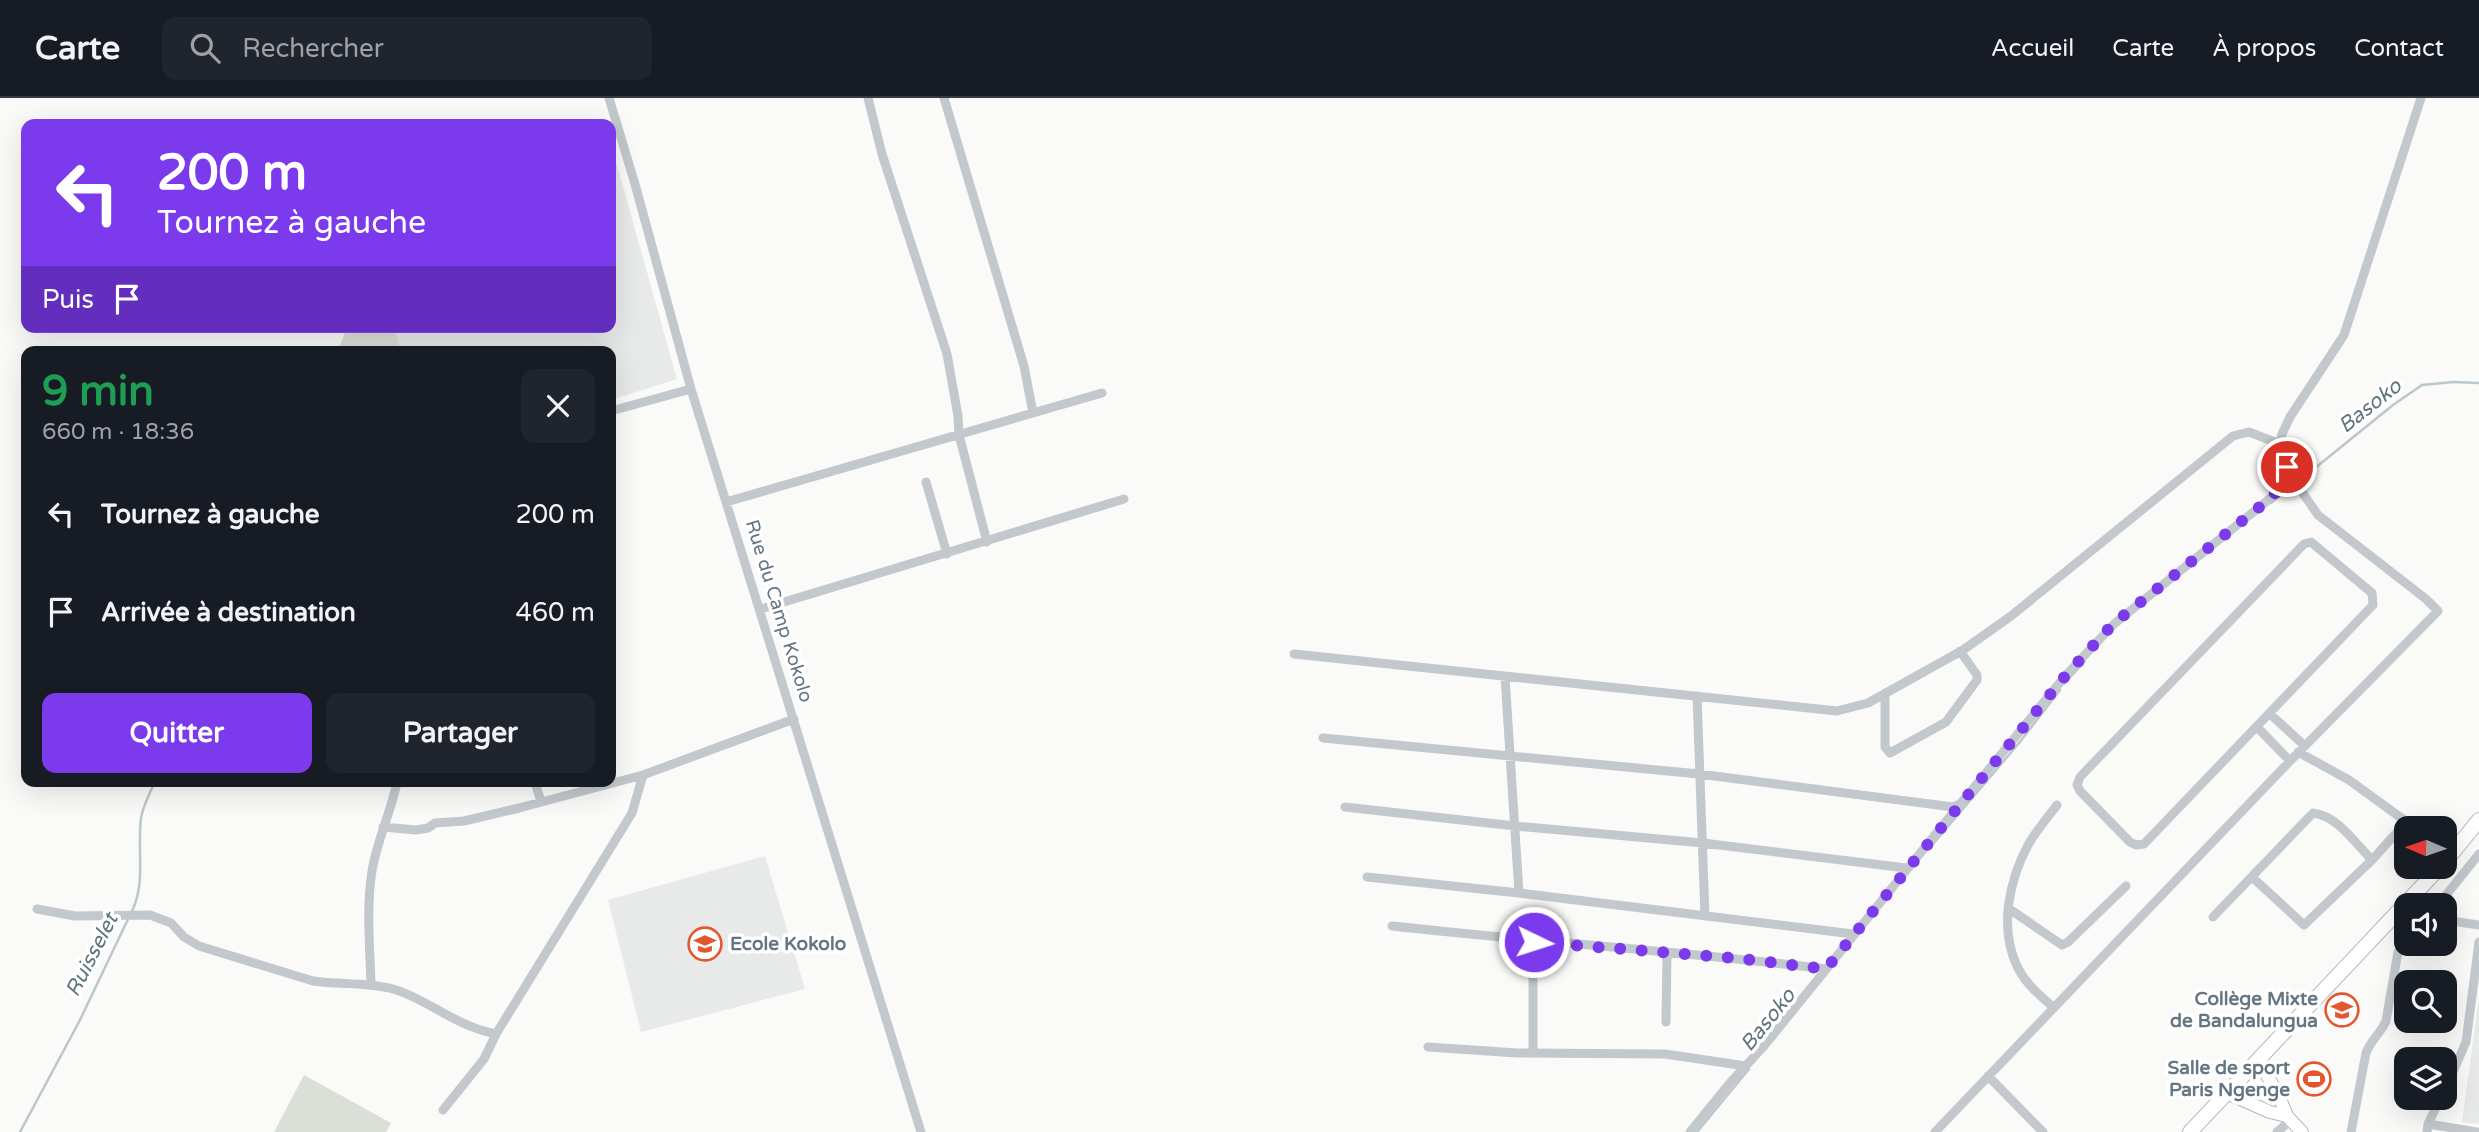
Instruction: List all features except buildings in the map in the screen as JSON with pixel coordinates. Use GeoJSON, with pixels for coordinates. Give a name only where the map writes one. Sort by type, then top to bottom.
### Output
{"type":"FeatureCollection","features":[{"type":"Feature","properties":{"kind":"main road"},"geometry":{"type":"LineString","coordinates":[[2457,846],[2479,820]]}},
{"type":"Feature","properties":{"kind":"main road"},"geometry":{"type":"LineString","coordinates":[[2190,1132],[2427,879]]}},
{"type":"Feature","properties":{"kind":"street","name":"Rue du Camp Kokolo"},"geometry":{"type":"LineString","coordinates":[[609,98],[615,119]]}},
{"type":"Feature","properties":{"kind":"street"},"geometry":{"type":"LineString","coordinates":[[868,98],[880,147],[947,354],[959,435],[987,542]]}},
{"type":"Feature","properties":{"kind":"street"},"geometry":{"type":"LineString","coordinates":[[944,98],[1024,366],[1033,413]]}},
{"type":"Feature","properties":{"kind":"street"},"geometry":{"type":"LineString","coordinates":[[1935,1132],[2290,761],[2438,611],[2318,515],[2289,471],[2280,444],[2290,417],[2344,335],[2421,98]]}},
{"type":"Feature","properties":{"kind":"street","name":"Rue du Camp Kokolo"},"geometry":{"type":"LineString","coordinates":[[616,121],[691,388],[920,1132]]}},
{"type":"Feature","properties":{"kind":"street"},"geometry":{"type":"LineString","coordinates":[[616,410],[691,388]]}},
{"type":"Feature","properties":{"kind":"street"},"geometry":{"type":"LineString","coordinates":[[726,502],[1102,393]]}},
{"type":"Feature","properties":{"kind":"street"},"geometry":{"type":"LineString","coordinates":[[1294,654],[1837,711],[1868,703],[1960,651],[2011,615],[2233,436],[2249,432],[2280,444]]}},
{"type":"Feature","properties":{"kind":"street"},"geometry":{"type":"LineString","coordinates":[[1690,1132],[2066,675],[2113,624],[2267,501],[2281,487],[2289,471]]}},
{"type":"Feature","properties":{"kind":"street"},"geometry":{"type":"LineString","coordinates":[[926,482],[947,554]]}},
{"type":"Feature","properties":{"kind":"street"},"geometry":{"type":"LineString","coordinates":[[761,609],[1124,499]]}},
{"type":"Feature","properties":{"kind":"street"},"geometry":{"type":"LineString","coordinates":[[2311,541],[2372,593],[2374,605],[2270,713],[2144,844],[2136,845],[2130,842],[2077,785],[2080,777],[2304,544],[2311,541]]}},
{"type":"Feature","properties":{"kind":"street"},"geometry":{"type":"LineString","coordinates":[[1885,693],[1885,747],[1890,753],[1946,722],[1974,683],[1977,675],[1960,651]]}},
{"type":"Feature","properties":{"kind":"street"},"geometry":{"type":"LineString","coordinates":[[1505,677],[1519,893]]}},
{"type":"Feature","properties":{"kind":"street"},"geometry":{"type":"LineString","coordinates":[[1696,696],[1705,916]]}},
{"type":"Feature","properties":{"kind":"street"},"geometry":{"type":"LineString","coordinates":[[2270,713],[2302,749],[2399,816]]}},
{"type":"Feature","properties":{"kind":"street"},"geometry":{"type":"LineString","coordinates":[[616,782],[643,775],[794,719]]}},
{"type":"Feature","properties":{"kind":"street"},"geometry":{"type":"LineString","coordinates":[[2257,727],[2290,761]]}},
{"type":"Feature","properties":{"kind":"street"},"geometry":{"type":"LineString","coordinates":[[1323,738],[1699,774],[1929,805],[1953,807],[1960,804]]}},
{"type":"Feature","properties":{"kind":"street"},"geometry":{"type":"LineString","coordinates":[[443,1110],[484,1059],[496,1034],[632,813],[643,775]]}},
{"type":"Feature","properties":{"kind":"street"},"geometry":{"type":"LineString","coordinates":[[371,985],[369,921],[372,872],[396,787]]}},
{"type":"Feature","properties":{"kind":"street"},"geometry":{"type":"LineString","coordinates":[[536,787],[541,802]]}},
{"type":"Feature","properties":{"kind":"street"},"geometry":{"type":"LineString","coordinates":[[383,827],[416,830],[428,828],[435,823],[464,821],[598,787]]}},
{"type":"Feature","properties":{"kind":"street"},"geometry":{"type":"LineString","coordinates":[[2053,1007],[2032,988],[2018,968],[2007,931],[2008,908],[2017,869],[2029,843],[2057,805]]}},
{"type":"Feature","properties":{"kind":"street"},"geometry":{"type":"LineString","coordinates":[[1345,807],[1703,843],[1906,869]]}},
{"type":"Feature","properties":{"kind":"street"},"geometry":{"type":"LineString","coordinates":[[2213,917],[2313,813],[2324,814],[2342,828],[2372,860]]}},
{"type":"Feature","properties":{"kind":"street"},"geometry":{"type":"LineString","coordinates":[[2252,877],[2304,925],[2394,840]]}},
{"type":"Feature","properties":{"kind":"street"},"geometry":{"type":"LineString","coordinates":[[2448,893],[2479,854]]}},
{"type":"Feature","properties":{"kind":"street"},"geometry":{"type":"LineString","coordinates":[[1367,877],[1853,934]]}},
{"type":"Feature","properties":{"kind":"street"},"geometry":{"type":"LineString","coordinates":[[2008,908],[2063,945],[2126,886]]}},
{"type":"Feature","properties":{"kind":"street"},"geometry":{"type":"LineString","coordinates":[[37,909],[83,916],[150,915],[171,923],[184,937],[199,946],[313,981],[393,989],[469,1026],[496,1034]]}},
{"type":"Feature","properties":{"kind":"street"},"geometry":{"type":"LineString","coordinates":[[2457,922],[2479,925]]}},
{"type":"Feature","properties":{"kind":"street"},"geometry":{"type":"LineString","coordinates":[[1392,926],[1826,969]]}},
{"type":"Feature","properties":{"kind":"street"},"geometry":{"type":"LineString","coordinates":[[1533,1053],[1534,942]]}},
{"type":"Feature","properties":{"kind":"street"},"geometry":{"type":"LineString","coordinates":[[2457,1063],[2466,1042],[2479,942]]}},
{"type":"Feature","properties":{"kind":"street"},"geometry":{"type":"LineString","coordinates":[[1666,1022],[1667,953]]}},
{"type":"Feature","properties":{"kind":"street"},"geometry":{"type":"LineString","coordinates":[[2351,1132],[2365,1054],[2368,1045],[2382,1030],[2386,1021],[2397,956]]}},
{"type":"Feature","properties":{"kind":"street"},"geometry":{"type":"LineString","coordinates":[[1428,1047],[1533,1053],[1665,1054],[1746,1066]]}},
{"type":"Feature","properties":{"kind":"street"},"geometry":{"type":"LineString","coordinates":[[2259,1060],[2288,1119]]}},
{"type":"Feature","properties":{"kind":"street"},"geometry":{"type":"LineString","coordinates":[[1988,1076],[2043,1132]]}},
{"type":"Feature","properties":{"kind":"street"},"geometry":{"type":"LineString","coordinates":[[2227,1093],[2288,1119],[2302,1132]]}},
{"type":"Feature","properties":{"kind":"street"},"geometry":{"type":"LineString","coordinates":[[2436,1110],[2428,1128],[2477,1132]]}},
{"type":"Feature","properties":{"kind":"street"},"geometry":{"type":"LineString","coordinates":[[2277,1132],[2288,1119]]}},
{"type":"Feature","properties":{"kind":"shaded area"},"geometry":{"type":"Polygon","coordinates":[[[616,162],[677,379],[616,398],[616,346],[399,346],[396,333],[616,333],[616,162]]]}},
{"type":"Feature","properties":{"kind":"shaded area"},"geometry":{"type":"Polygon","coordinates":[[[345,333],[396,333],[399,346],[340,346],[345,333]]]}},
{"type":"Feature","properties":{"kind":"shaded area","name":"Ecole Kokolo"},"geometry":{"type":"Polygon","coordinates":[[[765,856],[805,989],[641,1032],[608,900],[765,856]]]}},
{"type":"Feature","properties":{"kind":"shaded area"},"geometry":{"type":"Polygon","coordinates":[[[2479,997],[2479,1124],[2462,1122],[2479,997]]]}},
{"type":"Feature","properties":{"kind":"shaded area"},"geometry":{"type":"Polygon","coordinates":[[[304,1075],[391,1123],[386,1132],[274,1132],[304,1075]]]}},
{"type":"Feature","properties":{"kind":"waterway","name":"Basoko"},"geometry":{"type":"LineString","coordinates":[[2299,481],[2422,385],[2479,383]]}},
{"type":"Feature","properties":{"kind":"waterway","name":"Basoko"},"geometry":{"type":"LineString","coordinates":[[2271,503],[2293,485]]}},
{"type":"Feature","properties":{"kind":"waterway","name":"Basoko"},"geometry":{"type":"LineString","coordinates":[[2064,684],[2085,661]]}},
{"type":"Feature","properties":{"kind":"waterway","name":"Basoko"},"geometry":{"type":"LineString","coordinates":[[1933,844],[2060,690]]}},
{"type":"Feature","properties":{"kind":"waterway","name":"Ruisselet"},"geometry":{"type":"LineString","coordinates":[[132,911],[139,889],[141,818],[153,787]]}},
{"type":"Feature","properties":{"kind":"waterway","name":"Ruisselet"},"geometry":{"type":"LineString","coordinates":[[20,1132],[80,1020],[129,917]]}},
{"type":"Feature","properties":{"kind":"waterway","name":"Basoko"},"geometry":{"type":"LineString","coordinates":[[1697,1132],[1749,1069]]}},
{"type":"Feature","properties":{"kind":"place","name":"Ecole Kokolo"},"geometry":{"type":"Point","coordinates":[705,944]}},
{"type":"Feature","properties":{"kind":"place","name":"Collège Mixte de Bandalungua"},"geometry":{"type":"Point","coordinates":[2342,1010]}},
{"type":"Feature","properties":{"kind":"place","name":"Salle de sport Paris Ngenge"},"geometry":{"type":"Point","coordinates":[2314,1079]}},
{"type":"Feature","properties":{"kind":"route"},"geometry":{"type":"LineString","coordinates":[[1534,942],[1735,958],[1826,969],[2066,675],[2113,624],[2267,501],[2281,487],[2287,467]]}}]}
